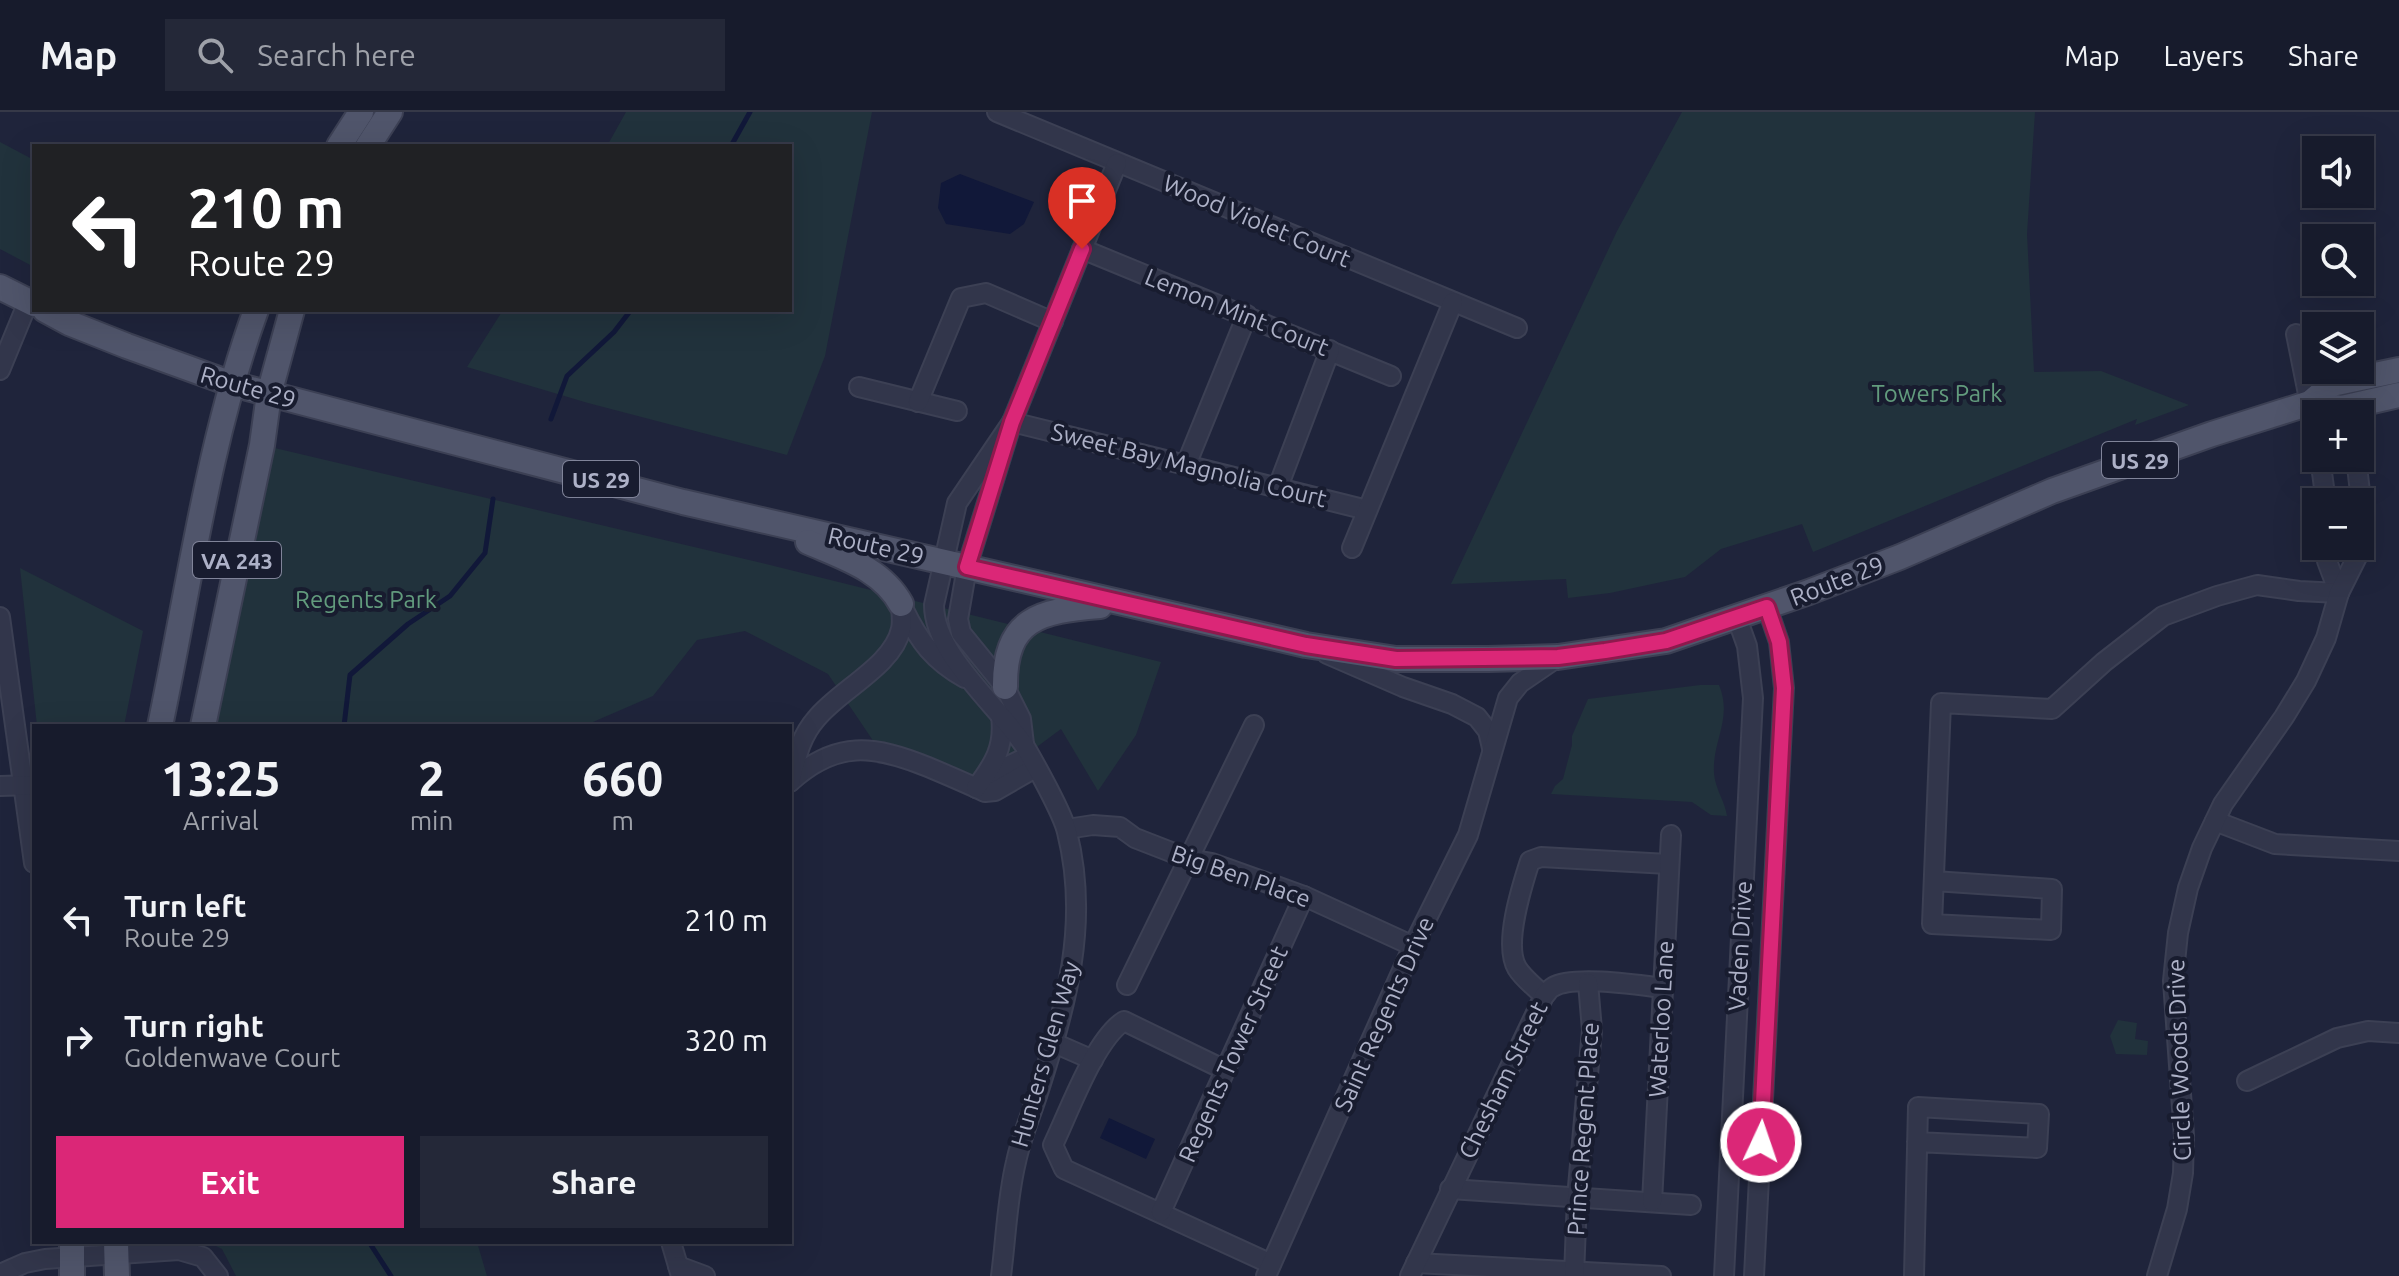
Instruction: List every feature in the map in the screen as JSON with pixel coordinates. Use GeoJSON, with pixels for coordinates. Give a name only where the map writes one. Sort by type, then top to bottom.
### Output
{"type":"FeatureCollection","features":[{"type":"Feature","properties":{"kind":"main road"},"geometry":{"type":"LineString","coordinates":[[340,144],[361,112]]}},
{"type":"Feature","properties":{"kind":"main road"},"geometry":{"type":"LineString","coordinates":[[369,144],[390,112]]}},
{"type":"Feature","properties":{"kind":"main road","name":"Route 29"},"geometry":{"type":"LineString","coordinates":[[0,287],[32,303]]}},
{"type":"Feature","properties":{"kind":"main road","name":"Route 29"},"geometry":{"type":"LineString","coordinates":[[51,312],[112,340],[232,384],[269,394],[747,516],[955,565],[1306,645],[1396,659],[1558,657],[1666,641],[1900,557],[2052,491],[2302,406]]}},
{"type":"Feature","properties":{"kind":"main road"},"geometry":{"type":"LineString","coordinates":[[232,384],[255,312]]}},
{"type":"Feature","properties":{"kind":"main road"},"geometry":{"type":"LineString","coordinates":[[269,394],[291,312]]}},
{"type":"Feature","properties":{"kind":"main road","name":"Route 29"},"geometry":{"type":"LineString","coordinates":[[2374,373],[2399,370]]}},
{"type":"Feature","properties":{"kind":"main road","name":"VA 243"},"geometry":{"type":"LineString","coordinates":[[160,724],[232,384]]}},
{"type":"Feature","properties":{"kind":"main road","name":"Route 29"},"geometry":{"type":"LineString","coordinates":[[2312,400],[2325,384]]}},
{"type":"Feature","properties":{"kind":"main road","name":"VA 243"},"geometry":{"type":"LineString","coordinates":[[203,724],[262,445],[269,394]]}},
{"type":"Feature","properties":{"kind":"main road","name":"Route 29"},"geometry":{"type":"LineString","coordinates":[[2374,402],[2399,395]]}},
{"type":"Feature","properties":{"kind":"main road"},"geometry":{"type":"LineString","coordinates":[[747,516],[875,574],[889,586],[901,604]]}},
{"type":"Feature","properties":{"kind":"main road"},"geometry":{"type":"LineString","coordinates":[[1005,687],[1005,661],[1009,647],[1028,624],[1042,616],[1071,609],[1126,604]]}},
{"type":"Feature","properties":{"kind":"street","name":"Wood Violet Court"},"geometry":{"type":"LineString","coordinates":[[997,112],[1517,328]]}},
{"type":"Feature","properties":{"kind":"street"},"geometry":{"type":"LineString","coordinates":[[955,565],[1117,163]]}},
{"type":"Feature","properties":{"kind":"street","name":"Lemon Mint Court"},"geometry":{"type":"LineString","coordinates":[[1082,249],[1391,376]]}},
{"type":"Feature","properties":{"kind":"street"},"geometry":{"type":"LineString","coordinates":[[918,402],[961,298],[986,293],[1053,322]]}},
{"type":"Feature","properties":{"kind":"street"},"geometry":{"type":"LineString","coordinates":[[1352,548],[1453,302]]}},
{"type":"Feature","properties":{"kind":"street"},"geometry":{"type":"LineString","coordinates":[[0,370],[32,312]]}},
{"type":"Feature","properties":{"kind":"street"},"geometry":{"type":"LineString","coordinates":[[1186,465],[1247,315]]}},
{"type":"Feature","properties":{"kind":"street"},"geometry":{"type":"LineString","coordinates":[[2296,334],[2309,400]]}},
{"type":"Feature","properties":{"kind":"street"},"geometry":{"type":"LineString","coordinates":[[1278,487],[1330,350]]}},
{"type":"Feature","properties":{"kind":"street"},"geometry":{"type":"LineString","coordinates":[[859,387],[957,411]]}},
{"type":"Feature","properties":{"kind":"street"},"geometry":{"type":"LineString","coordinates":[[955,565],[957,503],[1012,422]]}},
{"type":"Feature","properties":{"kind":"street","name":"Sweet Bay Magnolia Court"},"geometry":{"type":"LineString","coordinates":[[1012,422],[1367,510]]}},
{"type":"Feature","properties":{"kind":"street","name":"Circle Woods Drive"},"geometry":{"type":"LineString","coordinates":[[2161,1275],[2183,1173],[2184,1136],[2173,992],[2178,933],[2188,888],[2215,821],[2237,782],[2306,681],[2326,638],[2339,593],[2361,549],[2362,509],[2358,472]]}},
{"type":"Feature","properties":{"kind":"street"},"geometry":{"type":"LineString","coordinates":[[1934,881],[2052,889],[2051,930],[1932,924],[1941,703],[2052,709],[2104,662],[2163,616],[2257,585],[2339,593],[2327,560]]}},
{"type":"Feature","properties":{"kind":"street","name":"Hunters Glen Way"},"geometry":{"type":"LineString","coordinates":[[955,565],[934,619],[943,642],[1030,757],[1067,829],[1077,886],[1072,971],[1054,1043],[1016,1159],[1001,1276]]}},
{"type":"Feature","properties":{"kind":"street","name":"Hunters Glen Way"},"geometry":{"type":"LineString","coordinates":[[955,565],[961,633],[1005,687],[1021,719],[1030,757]]}},
{"type":"Feature","properties":{"kind":"street"},"geometry":{"type":"LineString","coordinates":[[792,774],[799,745],[817,717],[880,662],[897,640],[902,627],[901,604]]}},
{"type":"Feature","properties":{"kind":"street","name":"Hunters Glen Way"},"geometry":{"type":"LineString","coordinates":[[901,604],[922,645],[936,660],[975,684]]}},
{"type":"Feature","properties":{"kind":"street","name":"Vaden Drive"},"geometry":{"type":"LineString","coordinates":[[1754,1276],[1784,688],[1779,642],[1767,607]]}},
{"type":"Feature","properties":{"kind":"street"},"geometry":{"type":"LineString","coordinates":[[0,617],[28,785],[32,837]]}},
{"type":"Feature","properties":{"kind":"street","name":"Vaden Drive"},"geometry":{"type":"LineString","coordinates":[[1724,1276],[1753,698],[1747,646],[1737,618]]}},
{"type":"Feature","properties":{"kind":"street"},"geometry":{"type":"LineString","coordinates":[[1306,645],[1477,717],[1488,731],[1492,748]]}},
{"type":"Feature","properties":{"kind":"street","name":"Saint Regents Drive"},"geometry":{"type":"LineString","coordinates":[[1269,1270],[1413,946],[1468,835],[1508,698],[1520,683],[1558,657]]}},
{"type":"Feature","properties":{"kind":"street"},"geometry":{"type":"LineString","coordinates":[[980,783],[1001,746],[1004,735],[1001,716]]}},
{"type":"Feature","properties":{"kind":"street"},"geometry":{"type":"LineString","coordinates":[[1127,985],[1254,725]]}},
{"type":"Feature","properties":{"kind":"street"},"geometry":{"type":"LineString","coordinates":[[792,780],[824,758],[839,752],[864,750],[905,758],[980,783],[985,792],[995,791],[1030,757]]}},
{"type":"Feature","properties":{"kind":"street"},"geometry":{"type":"LineString","coordinates":[[0,786],[28,785]]}},
{"type":"Feature","properties":{"kind":"street"},"geometry":{"type":"LineString","coordinates":[[2215,821],[2275,844],[2399,851]]}},
{"type":"Feature","properties":{"kind":"street","name":"Big Ben Place"},"geometry":{"type":"LineString","coordinates":[[1067,829],[1093,825],[1120,827],[1135,838],[1189,859],[1212,863],[1304,896],[1413,946]]}},
{"type":"Feature","properties":{"kind":"street","name":"Waterloo Lane"},"geometry":{"type":"LineString","coordinates":[[1652,1202],[1671,835]]}},
{"type":"Feature","properties":{"kind":"street"},"geometry":{"type":"LineString","coordinates":[[1544,996],[1515,966],[1512,944],[1520,893],[1530,861],[1541,857],[1668,864]]}},
{"type":"Feature","properties":{"kind":"street","name":"Regents Tower Street"},"geometry":{"type":"LineString","coordinates":[[1161,1212],[1304,896]]}},
{"type":"Feature","properties":{"kind":"street","name":"Chesham Street"},"geometry":{"type":"LineString","coordinates":[[1413,1269],[1544,996],[1554,986],[1613,981],[1662,988]]}},
{"type":"Feature","properties":{"kind":"street","name":"Prince Regent Place"},"geometry":{"type":"LineString","coordinates":[[1574,1274],[1577,1198],[1592,1030],[1588,983]]}},
{"type":"Feature","properties":{"kind":"street"},"geometry":{"type":"LineString","coordinates":[[1225,1070],[1124,1021],[1111,1029],[1093,1060],[1053,1145],[1064,1169],[1161,1212],[1269,1270]]}},
{"type":"Feature","properties":{"kind":"street"},"geometry":{"type":"LineString","coordinates":[[2247,1081],[2337,1038],[2368,1031],[2399,1033]]}},
{"type":"Feature","properties":{"kind":"street"},"geometry":{"type":"LineString","coordinates":[[1054,1043],[1093,1060]]}},
{"type":"Feature","properties":{"kind":"street"},"geometry":{"type":"LineString","coordinates":[[1914,1276],[1917,1142],[1918,1107],[2039,1114],[2037,1148],[1917,1142]]}},
{"type":"Feature","properties":{"kind":"street"},"geometry":{"type":"LineString","coordinates":[[1450,1189],[1691,1205]]}},
{"type":"Feature","properties":{"kind":"street"},"geometry":{"type":"LineString","coordinates":[[672,1244],[680,1271],[705,1276]]}},
{"type":"Feature","properties":{"kind":"street"},"geometry":{"type":"LineString","coordinates":[[0,1274],[25,1263],[179,1250],[203,1257],[218,1276]]}},
{"type":"Feature","properties":{"kind":"street"},"geometry":{"type":"LineString","coordinates":[[1413,1269],[1661,1276]]}},
{"type":"Feature","properties":{"kind":"green space"},"geometry":{"type":"Polygon","coordinates":[[[626,112],[872,112],[825,356],[787,455],[588,403],[467,367],[502,312],[792,312],[792,144],[608,144],[626,112]]]}},
{"type":"Feature","properties":{"kind":"green space","name":"Towers Park"},"geometry":{"type":"Polygon","coordinates":[[[1682,112],[2035,112],[2027,234],[2034,372],[2101,371],[2189,405],[2135,425],[2137,419],[1813,552],[1802,524],[1721,549],[1685,577],[1610,593],[1568,598],[1566,579],[1451,584],[1617,231],[1682,112]]]}},
{"type":"Feature","properties":{"kind":"green space"},"geometry":{"type":"Polygon","coordinates":[[[0,142],[32,159],[32,266],[0,249],[0,142]]]}},
{"type":"Feature","properties":{"kind":"green space","name":"Regents Park"},"geometry":{"type":"Polygon","coordinates":[[[262,445],[766,564],[1161,662],[1136,735],[1098,791],[1061,729],[1026,755],[995,791],[880,751],[828,674],[745,631],[697,640],[653,696],[584,724],[216,724],[262,445]]]}},
{"type":"Feature","properties":{"kind":"green space"},"geometry":{"type":"Polygon","coordinates":[[[20,568],[143,631],[124,724],[37,724],[20,568]]]}},
{"type":"Feature","properties":{"kind":"green space"},"geometry":{"type":"Polygon","coordinates":[[[1719,685],[1723,697],[1723,719],[1714,773],[1727,816],[1711,815],[1692,802],[1551,794],[1563,779],[1572,736],[1588,699],[1719,685]]]}},
{"type":"Feature","properties":{"kind":"green space"},"geometry":{"type":"Polygon","coordinates":[[[2118,1020],[2137,1023],[2135,1039],[2148,1041],[2147,1055],[2116,1054],[2110,1036],[2118,1020]]]}},
{"type":"Feature","properties":{"kind":"green space"},"geometry":{"type":"Polygon","coordinates":[[[212,1244],[478,1244],[487,1276],[236,1276],[222,1249],[212,1244]]]}},
{"type":"Feature","properties":{"kind":"water"},"geometry":{"type":"Polygon","coordinates":[[[960,174],[1034,202],[1024,224],[1010,234],[946,224],[938,208],[941,183],[960,174]]]}},
{"type":"Feature","properties":{"kind":"water"},"geometry":{"type":"Polygon","coordinates":[[[1109,1118],[1155,1139],[1146,1159],[1100,1138],[1109,1118]]]}},
{"type":"Feature","properties":{"kind":"waterway"},"geometry":{"type":"LineString","coordinates":[[732,144],[750,112]]}},
{"type":"Feature","properties":{"kind":"waterway"},"geometry":{"type":"LineString","coordinates":[[551,419],[567,376],[614,332],[629,312]]}},
{"type":"Feature","properties":{"kind":"waterway"},"geometry":{"type":"LineString","coordinates":[[344,724],[350,675],[408,624],[450,596],[485,553],[493,499]]}},
{"type":"Feature","properties":{"kind":"waterway"},"geometry":{"type":"LineString","coordinates":[[370,1244],[391,1276]]}},
{"type":"Feature","properties":{"kind":"route"},"geometry":{"type":"LineString","coordinates":[[1082,249],[1012,422],[967,567],[1306,645],[1396,659],[1558,657],[1605,651],[1666,641],[1767,607],[1779,642],[1784,688],[1761,1142]]}}]}
